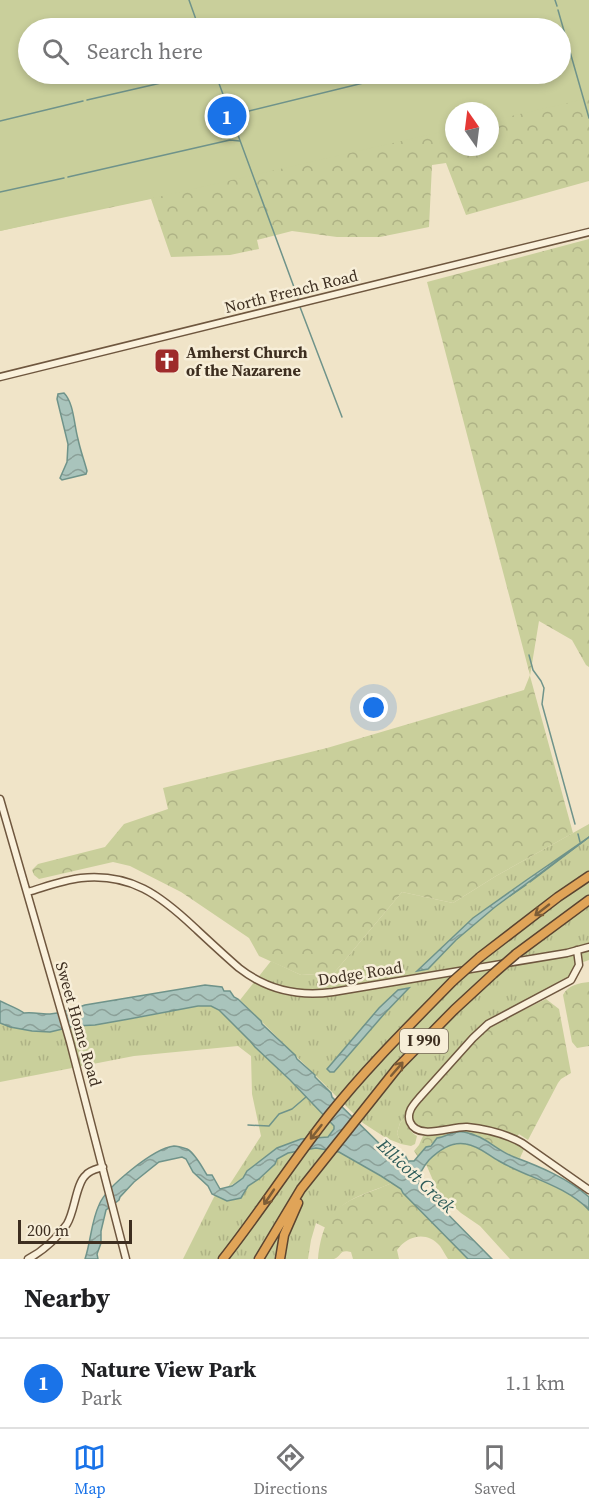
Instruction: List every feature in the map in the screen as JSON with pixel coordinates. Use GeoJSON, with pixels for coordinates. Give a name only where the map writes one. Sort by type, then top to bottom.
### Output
{"type":"FeatureCollection","features":[{"type":"Feature","properties":{"kind":"highway","name":"I 990"},"geometry":{"type":"LineString","coordinates":[[231,1259],[248,1228],[285,1173],[316,1131],[378,1058],[453,981],[480,957],[589,876]]}},
{"type":"Feature","properties":{"kind":"highway","name":"I 990"},"geometry":{"type":"LineString","coordinates":[[259,1259],[302,1189],[398,1067],[493,974],[589,900]]}},
{"type":"Feature","properties":{"kind":"highway"},"geometry":{"type":"LineString","coordinates":[[280,1259],[284,1235],[312,1176]]}},
{"type":"Feature","properties":{"kind":"highway"},"geometry":{"type":"LineString","coordinates":[[224,1259],[248,1228]]}},
{"type":"Feature","properties":{"kind":"street","name":"North French Road"},"geometry":{"type":"LineString","coordinates":[[0,377],[589,232]]}},
{"type":"Feature","properties":{"kind":"street","name":"Sweet Home Road"},"geometry":{"type":"LineString","coordinates":[[0,799],[58,998],[126,1259]]}},
{"type":"Feature","properties":{"kind":"street","name":"Dodge Road"},"geometry":{"type":"LineString","coordinates":[[28,892],[70,880],[92,878],[119,880],[136,885],[167,903],[248,976],[270,987],[302,994],[333,992],[578,951],[589,947]]}},
{"type":"Feature","properties":{"kind":"street"},"geometry":{"type":"LineString","coordinates":[[578,951],[579,965],[571,980],[498,1018],[481,1030],[420,1097],[411,1109],[409,1117],[413,1127],[423,1132],[465,1127],[491,1131],[512,1138],[589,1190]]}},
{"type":"Feature","properties":{"kind":"street"},"geometry":{"type":"LineString","coordinates":[[28,1259],[56,1238],[73,1211],[80,1185],[86,1175],[103,1167]]}},
{"type":"Feature","properties":{"kind":"green space"},"geometry":{"type":"Polygon","coordinates":[[[0,0],[18,18],[18,84],[571,84],[571,46],[589,0],[589,181],[466,215],[446,163],[432,165],[429,227],[380,237],[337,237],[292,231],[257,240],[259,249],[230,255],[171,257],[151,199],[0,231],[0,0]]]}},
{"type":"Feature","properties":{"kind":"green space"},"geometry":{"type":"Polygon","coordinates":[[[0,0],[589,0],[589,98],[499,119],[499,102],[445,102],[445,131],[0,231],[0,0]]]}},
{"type":"Feature","properties":{"kind":"green space"},"geometry":{"type":"Polygon","coordinates":[[[589,239],[589,667],[572,640],[539,621],[530,676],[573,833],[453,903],[402,892],[334,973],[301,975],[259,956],[249,938],[181,892],[130,866],[113,862],[39,879],[34,875],[32,870],[38,864],[105,847],[124,824],[168,809],[163,788],[327,748],[524,690],[530,675],[427,282],[589,239]]]}},
{"type":"Feature","properties":{"kind":"green space"},"geometry":{"type":"Polygon","coordinates":[[[589,824],[589,960],[575,965],[570,975],[563,981],[504,1011],[479,1028],[407,1107],[397,1133],[401,1144],[386,1138],[363,1123],[240,1000],[271,961],[301,975],[334,973],[402,892],[453,903],[589,824]]]}},
{"type":"Feature","properties":{"kind":"green space"},"geometry":{"type":"Polygon","coordinates":[[[589,982],[589,1046],[577,1048],[572,1042],[563,995],[571,987],[589,982]]]}},
{"type":"Feature","properties":{"kind":"green space"},"geometry":{"type":"Polygon","coordinates":[[[546,999],[559,1009],[571,1073],[558,1083],[528,1140],[519,1134],[517,1137],[481,1127],[430,1130],[417,1126],[413,1116],[417,1106],[447,1069],[482,1033],[495,1023],[546,999]]]}},
{"type":"Feature","properties":{"kind":"green space"},"geometry":{"type":"Polygon","coordinates":[[[198,1006],[211,1006],[219,1010],[299,1090],[334,1126],[328,1137],[301,1139],[277,1148],[247,1171],[243,1178],[228,1187],[261,1136],[252,1094],[251,1056],[238,1046],[134,1056],[0,1082],[0,1023],[32,1031],[54,1031],[198,1006]]]}},
{"type":"Feature","properties":{"kind":"green space"},"geometry":{"type":"Polygon","coordinates":[[[405,1117],[412,1133],[417,1136],[415,1144],[411,1146],[401,1144],[397,1133],[405,1117]]]}},
{"type":"Feature","properties":{"kind":"green space"},"geometry":{"type":"Polygon","coordinates":[[[458,1129],[493,1135],[525,1147],[520,1158],[514,1157],[477,1135],[451,1132],[440,1139],[437,1138],[418,1157],[414,1151],[423,1136],[458,1129]]]}},
{"type":"Feature","properties":{"kind":"green space"},"geometry":{"type":"Polygon","coordinates":[[[464,1143],[560,1189],[589,1210],[589,1259],[510,1259],[480,1226],[461,1213],[438,1192],[426,1164],[443,1149],[464,1143]]]}},
{"type":"Feature","properties":{"kind":"green space"},"geometry":{"type":"Polygon","coordinates":[[[316,1148],[339,1152],[392,1183],[345,1204],[337,1210],[326,1228],[316,1223],[308,1259],[183,1259],[215,1195],[227,1201],[241,1198],[248,1186],[259,1179],[275,1164],[277,1159],[288,1153],[316,1148]]]}},
{"type":"Feature","properties":{"kind":"green space"},"geometry":{"type":"Polygon","coordinates":[[[392,1183],[401,1189],[468,1259],[448,1259],[435,1241],[418,1237],[401,1245],[397,1250],[399,1259],[353,1259],[351,1252],[347,1251],[334,1259],[318,1259],[321,1240],[332,1215],[350,1200],[392,1183]]]}},
{"type":"Feature","properties":{"kind":"water"},"geometry":{"type":"Polygon","coordinates":[[[64,393],[72,408],[87,471],[86,474],[62,480],[60,478],[67,462],[68,444],[57,399],[58,394],[64,393]]]}},
{"type":"Feature","properties":{"kind":"water"},"geometry":{"type":"Polygon","coordinates":[[[589,837],[495,907],[456,940],[428,969],[417,971],[473,918],[589,837]]]}},
{"type":"Feature","properties":{"kind":"water","name":"Ellicott Creek"},"geometry":{"type":"Polygon","coordinates":[[[205,985],[222,987],[224,991],[230,991],[315,1075],[332,1097],[392,1156],[400,1157],[404,1153],[408,1161],[414,1161],[437,1138],[464,1132],[484,1139],[508,1154],[572,1184],[589,1197],[589,1210],[569,1194],[510,1167],[475,1147],[461,1143],[450,1145],[427,1163],[420,1175],[419,1185],[492,1259],[468,1259],[401,1189],[339,1152],[316,1148],[288,1153],[277,1159],[275,1164],[259,1179],[248,1186],[241,1198],[227,1201],[212,1194],[208,1186],[193,1172],[186,1159],[182,1157],[159,1162],[134,1182],[119,1200],[106,1210],[98,1259],[85,1259],[94,1218],[103,1197],[143,1161],[165,1148],[174,1146],[190,1151],[207,1175],[212,1175],[220,1189],[232,1186],[277,1148],[301,1139],[328,1137],[334,1126],[219,1010],[211,1006],[198,1006],[50,1032],[32,1031],[0,1023],[0,1001],[24,1013],[50,1014],[85,1005],[205,985]]]}},
{"type":"Feature","properties":{"kind":"water"},"geometry":{"type":"Polygon","coordinates":[[[409,988],[334,1072],[330,1072],[327,1069],[379,1008],[398,990],[409,988]]]}},
{"type":"Feature","properties":{"kind":"waterway"},"geometry":{"type":"LineString","coordinates":[[189,0],[195,18]]}},
{"type":"Feature","properties":{"kind":"waterway"},"geometry":{"type":"LineString","coordinates":[[555,0],[557,6]]}},
{"type":"Feature","properties":{"kind":"waterway"},"geometry":{"type":"LineString","coordinates":[[558,10],[560,18]]}},
{"type":"Feature","properties":{"kind":"waterway"},"geometry":{"type":"LineString","coordinates":[[571,55],[589,118]]}},
{"type":"Feature","properties":{"kind":"waterway"},"geometry":{"type":"LineString","coordinates":[[87,100],[157,84]]}},
{"type":"Feature","properties":{"kind":"waterway"},"geometry":{"type":"LineString","coordinates":[[219,84],[298,298]]}},
{"type":"Feature","properties":{"kind":"waterway"},"geometry":{"type":"LineString","coordinates":[[237,114],[359,84]]}},
{"type":"Feature","properties":{"kind":"waterway"},"geometry":{"type":"LineString","coordinates":[[0,121],[83,101]]}},
{"type":"Feature","properties":{"kind":"waterway"},"geometry":{"type":"LineString","coordinates":[[68,177],[230,140],[240,141]]}},
{"type":"Feature","properties":{"kind":"waterway"},"geometry":{"type":"LineString","coordinates":[[0,192],[64,178]]}},
{"type":"Feature","properties":{"kind":"waterway"},"geometry":{"type":"LineString","coordinates":[[300,307],[342,417]]}},
{"type":"Feature","properties":{"kind":"waterway"},"geometry":{"type":"LineString","coordinates":[[529,655],[533,670],[544,688],[542,704],[575,824]]}},
{"type":"Feature","properties":{"kind":"waterway"},"geometry":{"type":"LineString","coordinates":[[578,834],[580,842]]}},
{"type":"Feature","properties":{"kind":"waterway"},"geometry":{"type":"LineString","coordinates":[[530,882],[589,837]]}},
{"type":"Feature","properties":{"kind":"waterway"},"geometry":{"type":"LineString","coordinates":[[510,896],[526,885]]}},
{"type":"Feature","properties":{"kind":"waterway"},"geometry":{"type":"LineString","coordinates":[[248,1125],[269,1126],[279,1114],[292,1109],[306,1097]]}},
{"type":"Feature","properties":{"kind":"place","name":"Nature View Park"},"geometry":{"type":"Point","coordinates":[227,116]}},
{"type":"Feature","properties":{"kind":"place","name":"Amherst Church of the Nazarene"},"geometry":{"type":"Point","coordinates":[167,361]}}]}
